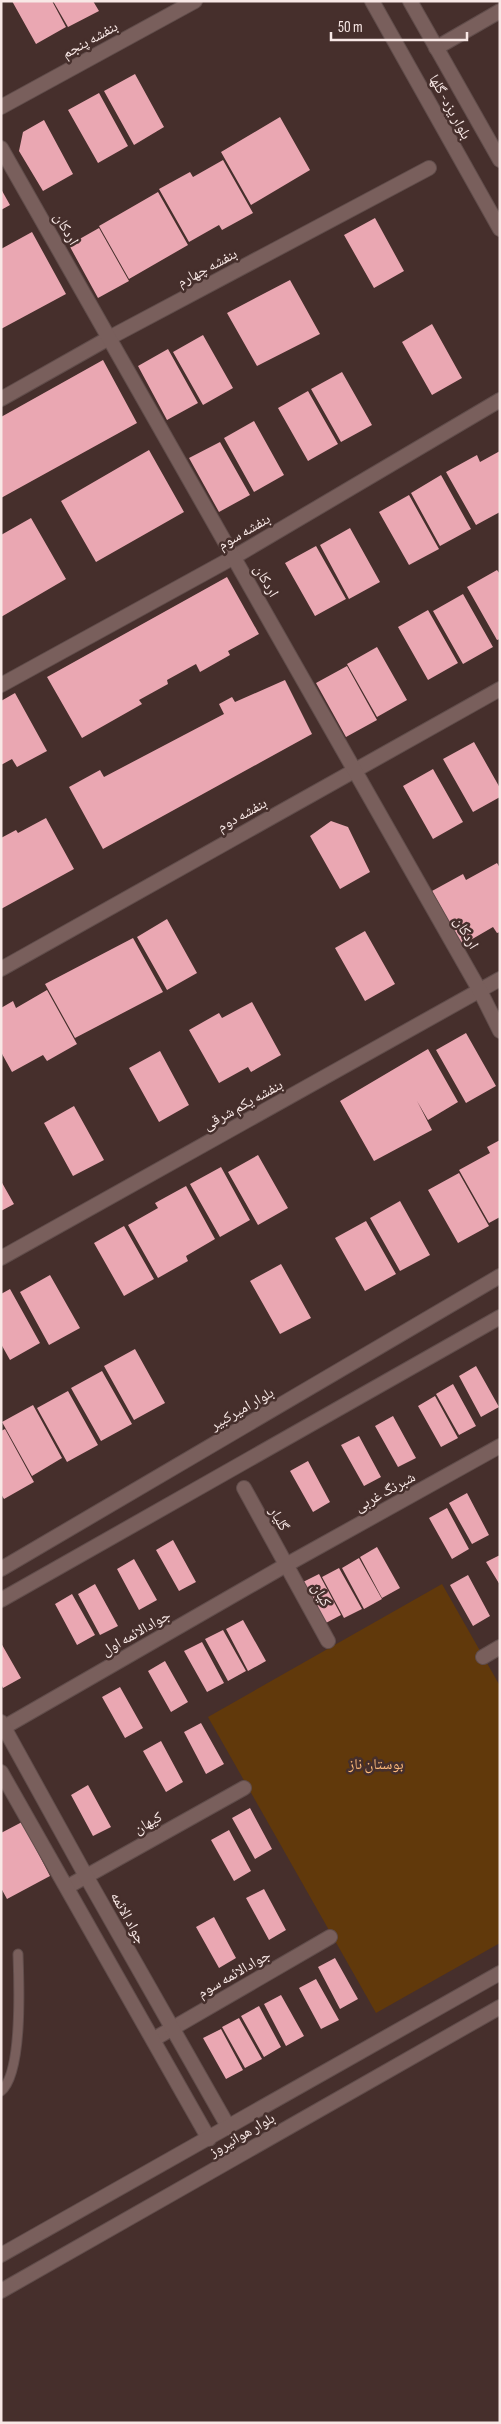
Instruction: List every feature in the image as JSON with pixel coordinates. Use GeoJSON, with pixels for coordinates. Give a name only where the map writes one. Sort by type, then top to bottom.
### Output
{"type":"FeatureCollection","features":[{"type":"Feature","properties":{"kind":"street","name":"بنفشه پنجم"},"geometry":{"type":"LineString","coordinates":[[1,107],[195,1]]}},
{"type":"Feature","properties":{"kind":"street","name":"بلوار یزد- گلها"},"geometry":{"type":"LineString","coordinates":[[372,1],[500,229]]}},
{"type":"Feature","properties":{"kind":"street","name":"بلوار یزد- گلها"},"geometry":{"type":"LineString","coordinates":[[410,1],[500,160]]}},
{"type":"Feature","properties":{"kind":"street"},"geometry":{"type":"LineString","coordinates":[[436,48],[500,11]]}},
{"type":"Feature","properties":{"kind":"street","name":"اردکان"},"geometry":{"type":"LineString","coordinates":[[1,148],[480,991],[500,1031]]}},
{"type":"Feature","properties":{"kind":"street","name":"بنفشه چهارم"},"geometry":{"type":"LineString","coordinates":[[1,399],[109,338],[429,168]]}},
{"type":"Feature","properties":{"kind":"street","name":"بنفشه سوم"},"geometry":{"type":"LineString","coordinates":[[1,685],[234,558],[500,400]]}},
{"type":"Feature","properties":{"kind":"street","name":"بنفشه دوم"},"geometry":{"type":"LineString","coordinates":[[1,969],[500,689]]}},
{"type":"Feature","properties":{"kind":"street","name":"بنفشه یکم شرقی"},"geometry":{"type":"LineString","coordinates":[[1,1258],[500,979]]}},
{"type":"Feature","properties":{"kind":"street","name":"بلوار امیرکبیر"},"geometry":{"type":"LineString","coordinates":[[1,1569],[500,1276]]}},
{"type":"Feature","properties":{"kind":"street"},"geometry":{"type":"LineString","coordinates":[[1,1600],[500,1317]]}},
{"type":"Feature","properties":{"kind":"street","name":"شبرنگ غربی"},"geometry":{"type":"LineString","coordinates":[[286,1565],[500,1446]]}},
{"type":"Feature","properties":{"kind":"street","name":"گلیار"},"geometry":{"type":"LineString","coordinates":[[244,1488],[286,1565]]}},
{"type":"Feature","properties":{"kind":"street","name":"کیان"},"geometry":{"type":"LineString","coordinates":[[286,1565],[328,1640]]}},
{"type":"Feature","properties":{"kind":"street","name":"جوادالائمه اول"},"geometry":{"type":"LineString","coordinates":[[2,1726],[286,1565]]}},
{"type":"Feature","properties":{"kind":"street"},"geometry":{"type":"LineString","coordinates":[[483,1657],[500,1647]]}},
{"type":"Feature","properties":{"kind":"street","name":"جواد الائمه"},"geometry":{"type":"LineString","coordinates":[[2,1726],[229,2128]]}},
{"type":"Feature","properties":{"kind":"street"},"geometry":{"type":"LineString","coordinates":[[1,1772],[209,2139]]}},
{"type":"Feature","properties":{"kind":"street","name":"کیهان"},"geometry":{"type":"LineString","coordinates":[[67,1887],[244,1788]]}},
{"type":"Feature","properties":{"kind":"street","name":"جوادالائمه سوم"},"geometry":{"type":"LineString","coordinates":[[154,2039],[330,1937]]}},
{"type":"Feature","properties":{"kind":"street","name":"بلوار هوانیروز"},"geometry":{"type":"LineString","coordinates":[[1,2255],[229,2128],[500,1972]]}},
{"type":"Feature","properties":{"kind":"street","name":"بلوار هوانیروز"},"geometry":{"type":"LineString","coordinates":[[1,2291],[500,2008]]}},
{"type":"Feature","properties":{"kind":"lane"},"geometry":{"type":"LineString","coordinates":[[1,2092],[7,2086],[15,2054],[19,2002],[18,1954]]}},
{"type":"Feature","properties":{"kind":"green space","name":"بوستان ناز"},"geometry":{"type":"Polygon","coordinates":[[[442,1584],[500,1686],[500,1943],[376,2013],[208,1717],[442,1584]]]}},
{"type":"Feature","properties":{"kind":"building"},"geometry":{"type":"Polygon","coordinates":[[[12,1],[52,1],[66,27],[36,44],[12,1]]]}},
{"type":"Feature","properties":{"kind":"building"},"geometry":{"type":"Polygon","coordinates":[[[53,1],[93,1],[99,11],[68,27],[53,1]]]}},
{"type":"Feature","properties":{"kind":"building"},"geometry":{"type":"Polygon","coordinates":[[[135,74],[164,127],[134,145],[104,91],[135,74]]]}},
{"type":"Feature","properties":{"kind":"building"},"geometry":{"type":"Polygon","coordinates":[[[99,93],[128,146],[98,163],[68,110],[99,93]]]}},
{"type":"Feature","properties":{"kind":"building"},"geometry":{"type":"Polygon","coordinates":[[[280,117],[310,170],[251,205],[221,152],[280,117]]]}},
{"type":"Feature","properties":{"kind":"building"},"geometry":{"type":"Polygon","coordinates":[[[44,120],[73,174],[43,191],[19,151],[23,132],[44,120]]]}},
{"type":"Feature","properties":{"kind":"building"},"geometry":{"type":"Polygon","coordinates":[[[223,160],[253,213],[222,230],[219,225],[189,242],[159,189],[190,172],[193,177],[223,160]]]}},
{"type":"Feature","properties":{"kind":"building"},"geometry":{"type":"Polygon","coordinates":[[[1,189],[10,205],[1,210],[1,189]]]}},
{"type":"Feature","properties":{"kind":"building"},"geometry":{"type":"Polygon","coordinates":[[[158,192],[188,245],[129,279],[99,226],[158,192]]]}},
{"type":"Feature","properties":{"kind":"building"},"geometry":{"type":"Polygon","coordinates":[[[375,218],[404,271],[374,288],[344,235],[375,218]]]}},
{"type":"Feature","properties":{"kind":"building"},"geometry":{"type":"Polygon","coordinates":[[[99,228],[129,281],[98,298],[69,245],[99,228]]]}},
{"type":"Feature","properties":{"kind":"building"},"geometry":{"type":"Polygon","coordinates":[[[32,232],[66,294],[1,329],[1,249],[32,232]]]}},
{"type":"Feature","properties":{"kind":"building"},"geometry":{"type":"Polygon","coordinates":[[[290,280],[320,334],[257,366],[227,313],[290,280]]]}},
{"type":"Feature","properties":{"kind":"building"},"geometry":{"type":"Polygon","coordinates":[[[432,324],[462,378],[432,395],[402,342],[432,324]]]}},
{"type":"Feature","properties":{"kind":"building"},"geometry":{"type":"Polygon","coordinates":[[[203,335],[233,388],[203,405],[173,352],[203,335]]]}},
{"type":"Feature","properties":{"kind":"building"},"geometry":{"type":"Polygon","coordinates":[[[168,349],[198,403],[167,420],[138,366],[168,349]]]}},
{"type":"Feature","properties":{"kind":"building"},"geometry":{"type":"Polygon","coordinates":[[[103,360],[137,423],[1,498],[1,417],[103,360]]]}},
{"type":"Feature","properties":{"kind":"building"},"geometry":{"type":"Polygon","coordinates":[[[342,372],[372,425],[341,442],[311,389],[342,372]]]}},
{"type":"Feature","properties":{"kind":"building"},"geometry":{"type":"Polygon","coordinates":[[[308,391],[338,444],[308,461],[278,408],[308,391]]]}},
{"type":"Feature","properties":{"kind":"building"},"geometry":{"type":"Polygon","coordinates":[[[254,421],[284,475],[254,492],[224,438],[254,421]]]}},
{"type":"Feature","properties":{"kind":"building"},"geometry":{"type":"Polygon","coordinates":[[[220,442],[250,495],[219,512],[189,458],[220,442]]]}},
{"type":"Feature","properties":{"kind":"building"},"geometry":{"type":"Polygon","coordinates":[[[149,450],[184,512],[96,562],[61,501],[149,450]]]}},
{"type":"Feature","properties":{"kind":"building"},"geometry":{"type":"Polygon","coordinates":[[[500,451],[500,512],[476,525],[446,472],[477,455],[480,462],[500,451]]]}},
{"type":"Feature","properties":{"kind":"building"},"geometry":{"type":"Polygon","coordinates":[[[441,475],[471,529],[440,546],[411,493],[441,475]]]}},
{"type":"Feature","properties":{"kind":"building"},"geometry":{"type":"Polygon","coordinates":[[[409,495],[439,549],[409,565],[379,512],[409,495]]]}},
{"type":"Feature","properties":{"kind":"building"},"geometry":{"type":"Polygon","coordinates":[[[31,518],[66,579],[1,617],[1,535],[31,518]]]}},
{"type":"Feature","properties":{"kind":"building"},"geometry":{"type":"Polygon","coordinates":[[[350,528],[380,582],[349,599],[320,545],[350,528]]]}},
{"type":"Feature","properties":{"kind":"building"},"geometry":{"type":"Polygon","coordinates":[[[316,546],[346,599],[315,616],[285,563],[316,546]]]}},
{"type":"Feature","properties":{"kind":"building"},"geometry":{"type":"Polygon","coordinates":[[[497,570],[500,574],[500,639],[497,640],[467,587],[497,570]]]}},
{"type":"Feature","properties":{"kind":"building"},"geometry":{"type":"Polygon","coordinates":[[[227,577],[259,634],[228,651],[230,655],[200,672],[196,664],[167,680],[168,684],[139,700],[142,704],[82,738],[47,677],[227,577]]]}},
{"type":"Feature","properties":{"kind":"building"},"geometry":{"type":"Polygon","coordinates":[[[463,594],[493,647],[463,664],[433,611],[463,594]]]}},
{"type":"Feature","properties":{"kind":"building"},"geometry":{"type":"Polygon","coordinates":[[[428,610],[458,663],[428,680],[398,627],[428,610]]]}},
{"type":"Feature","properties":{"kind":"building"},"geometry":{"type":"Polygon","coordinates":[[[377,647],[407,700],[377,717],[347,664],[377,647]]]}},
{"type":"Feature","properties":{"kind":"building"},"geometry":{"type":"Polygon","coordinates":[[[347,666],[377,720],[346,737],[316,683],[347,666]]]}},
{"type":"Feature","properties":{"kind":"building"},"geometry":{"type":"Polygon","coordinates":[[[285,680],[312,734],[103,849],[69,787],[100,770],[104,777],[224,714],[219,704],[232,697],[235,702],[285,680]]]}},
{"type":"Feature","properties":{"kind":"building"},"geometry":{"type":"Polygon","coordinates":[[[15,693],[47,751],[17,767],[12,759],[1,765],[1,701],[15,693]]]}},
{"type":"Feature","properties":{"kind":"building"},"geometry":{"type":"Polygon","coordinates":[[[474,742],[500,788],[500,797],[473,812],[443,759],[474,742]]]}},
{"type":"Feature","properties":{"kind":"building"},"geometry":{"type":"Polygon","coordinates":[[[433,769],[463,822],[433,839],[403,786],[433,769]]]}},
{"type":"Feature","properties":{"kind":"building"},"geometry":{"type":"Polygon","coordinates":[[[46,818],[74,869],[1,909],[1,838],[16,830],[18,833],[46,818]]]}},
{"type":"Feature","properties":{"kind":"building"},"geometry":{"type":"Polygon","coordinates":[[[331,821],[348,827],[370,872],[340,889],[310,836],[331,821]]]}},
{"type":"Feature","properties":{"kind":"building"},"geometry":{"type":"Polygon","coordinates":[[[497,863],[500,868],[500,932],[497,933],[493,927],[462,945],[432,891],[463,874],[466,880],[497,863]]]}},
{"type":"Feature","properties":{"kind":"building"},"geometry":{"type":"Polygon","coordinates":[[[167,919],[197,973],[167,990],[137,937],[167,919]]]}},
{"type":"Feature","properties":{"kind":"building"},"geometry":{"type":"Polygon","coordinates":[[[365,931],[395,984],[365,1001],[335,948],[365,931]]]}},
{"type":"Feature","properties":{"kind":"building"},"geometry":{"type":"Polygon","coordinates":[[[133,938],[163,992],[75,1038],[45,984],[133,938]]]}},
{"type":"Feature","properties":{"kind":"building"},"geometry":{"type":"Polygon","coordinates":[[[47,990],[77,1044],[47,1061],[43,1055],[12,1072],[1,1052],[1,1008],[13,1001],[16,1008],[47,990]]]}},
{"type":"Feature","properties":{"kind":"building"},"geometry":{"type":"Polygon","coordinates":[[[252,1002],[281,1055],[251,1072],[248,1067],[219,1083],[189,1030],[219,1013],[222,1018],[252,1002]]]}},
{"type":"Feature","properties":{"kind":"building"},"geometry":{"type":"Polygon","coordinates":[[[466,1033],[496,1086],[466,1103],[436,1050],[466,1033]]]}},
{"type":"Feature","properties":{"kind":"building"},"geometry":{"type":"Polygon","coordinates":[[[428,1049],[458,1102],[428,1120],[417,1101],[432,1130],[374,1161],[340,1101],[428,1049]]]}},
{"type":"Feature","properties":{"kind":"building"},"geometry":{"type":"Polygon","coordinates":[[[160,1051],[189,1105],[159,1122],[129,1068],[160,1051]]]}},
{"type":"Feature","properties":{"kind":"building"},"geometry":{"type":"Polygon","coordinates":[[[74,1106],[104,1160],[73,1176],[44,1123],[74,1106]]]}},
{"type":"Feature","properties":{"kind":"building"},"geometry":{"type":"Polygon","coordinates":[[[500,1140],[500,1217],[489,1223],[459,1170],[490,1153],[487,1147],[500,1140]]]}},
{"type":"Feature","properties":{"kind":"building"},"geometry":{"type":"Polygon","coordinates":[[[258,1155],[288,1208],[258,1225],[228,1172],[258,1155]]]}},
{"type":"Feature","properties":{"kind":"building"},"geometry":{"type":"Polygon","coordinates":[[[221,1167],[250,1220],[220,1237],[190,1184],[221,1167]]]}},
{"type":"Feature","properties":{"kind":"building"},"geometry":{"type":"Polygon","coordinates":[[[459,1173],[489,1226],[458,1243],[428,1190],[459,1173]]]}},
{"type":"Feature","properties":{"kind":"building"},"geometry":{"type":"Polygon","coordinates":[[[1,1181],[14,1204],[1,1211],[1,1181]]]}},
{"type":"Feature","properties":{"kind":"building"},"geometry":{"type":"Polygon","coordinates":[[[186,1186],[215,1239],[186,1256],[188,1261],[158,1278],[128,1225],[158,1208],[155,1203],[186,1186]]]}},
{"type":"Feature","properties":{"kind":"building"},"geometry":{"type":"Polygon","coordinates":[[[400,1201],[430,1255],[400,1271],[370,1218],[400,1201]]]}},
{"type":"Feature","properties":{"kind":"building"},"geometry":{"type":"Polygon","coordinates":[[[366,1221],[396,1274],[365,1291],[335,1238],[366,1221]]]}},
{"type":"Feature","properties":{"kind":"building"},"geometry":{"type":"Polygon","coordinates":[[[124,1226],[154,1279],[124,1296],[94,1243],[124,1226]]]}},
{"type":"Feature","properties":{"kind":"building"},"geometry":{"type":"Polygon","coordinates":[[[281,1264],[311,1318],[280,1334],[250,1281],[281,1264]]]}},
{"type":"Feature","properties":{"kind":"building"},"geometry":{"type":"Polygon","coordinates":[[[50,1275],[80,1328],[49,1345],[20,1292],[50,1275]]]}},
{"type":"Feature","properties":{"kind":"building"},"geometry":{"type":"Polygon","coordinates":[[[10,1289],[40,1343],[10,1360],[1,1344],[1,1294],[10,1289]]]}},
{"type":"Feature","properties":{"kind":"building"},"geometry":{"type":"Polygon","coordinates":[[[135,1349],[165,1403],[134,1420],[104,1366],[135,1349]]]}},
{"type":"Feature","properties":{"kind":"building"},"geometry":{"type":"Polygon","coordinates":[[[476,1366],[499,1407],[481,1417],[459,1376],[476,1366]]]}},
{"type":"Feature","properties":{"kind":"building"},"geometry":{"type":"Polygon","coordinates":[[[102,1371],[132,1424],[101,1441],[71,1388],[102,1371]]]}},
{"type":"Feature","properties":{"kind":"building"},"geometry":{"type":"Polygon","coordinates":[[[453,1384],[476,1426],[459,1435],[436,1394],[453,1384]]]}},
{"type":"Feature","properties":{"kind":"building"},"geometry":{"type":"Polygon","coordinates":[[[68,1391],[98,1445],[67,1462],[37,1408],[68,1391]]]}},
{"type":"Feature","properties":{"kind":"building"},"geometry":{"type":"Polygon","coordinates":[[[435,1396],[458,1438],[441,1447],[418,1406],[435,1396]]]}},
{"type":"Feature","properties":{"kind":"building"},"geometry":{"type":"Polygon","coordinates":[[[33,1405],[62,1458],[32,1476],[2,1422],[33,1405]]]}},
{"type":"Feature","properties":{"kind":"building"},"geometry":{"type":"Polygon","coordinates":[[[393,1416],[416,1458],[398,1467],[375,1426],[393,1416]]]}},
{"type":"Feature","properties":{"kind":"building"},"geometry":{"type":"Polygon","coordinates":[[[5,1429],[34,1482],[4,1499],[1,1494],[1,1431],[5,1429]]]}},
{"type":"Feature","properties":{"kind":"building"},"geometry":{"type":"Polygon","coordinates":[[[359,1436],[381,1477],[364,1486],[341,1445],[359,1436]]]}},
{"type":"Feature","properties":{"kind":"building"},"geometry":{"type":"Polygon","coordinates":[[[308,1461],[330,1502],[313,1512],[290,1471],[308,1461]]]}},
{"type":"Feature","properties":{"kind":"building"},"geometry":{"type":"Polygon","coordinates":[[[467,1493],[489,1535],[472,1544],[449,1503],[467,1493]]]}},
{"type":"Feature","properties":{"kind":"building"},"geometry":{"type":"Polygon","coordinates":[[[447,1508],[469,1549],[452,1559],[429,1518],[447,1508]]]}},
{"type":"Feature","properties":{"kind":"building"},"geometry":{"type":"Polygon","coordinates":[[[173,1540],[196,1582],[179,1591],[156,1550],[173,1540]]]}},
{"type":"Feature","properties":{"kind":"building"},"geometry":{"type":"Polygon","coordinates":[[[377,1547],[400,1588],[382,1598],[360,1557],[377,1547]]]}},
{"type":"Feature","properties":{"kind":"building"},"geometry":{"type":"Polygon","coordinates":[[[500,1555],[500,1585],[486,1562],[500,1555]]]}},
{"type":"Feature","properties":{"kind":"building"},"geometry":{"type":"Polygon","coordinates":[[[359,1558],[382,1599],[364,1609],[342,1568],[359,1558]]]}},
{"type":"Feature","properties":{"kind":"building"},"geometry":{"type":"Polygon","coordinates":[[[134,1559],[157,1600],[139,1610],[117,1569],[134,1559]]]}},
{"type":"Feature","properties":{"kind":"building"},"geometry":{"type":"Polygon","coordinates":[[[339,1568],[362,1609],[344,1618],[322,1577],[339,1568]]]}},
{"type":"Feature","properties":{"kind":"building"},"geometry":{"type":"Polygon","coordinates":[[[319,1574],[341,1615],[324,1624],[301,1583],[319,1574]]]}},
{"type":"Feature","properties":{"kind":"building"},"geometry":{"type":"Polygon","coordinates":[[[468,1575],[490,1616],[473,1626],[450,1585],[468,1575]]]}},
{"type":"Feature","properties":{"kind":"building"},"geometry":{"type":"Polygon","coordinates":[[[95,1584],[118,1626],[100,1635],[78,1594],[95,1584]]]}},
{"type":"Feature","properties":{"kind":"building"},"geometry":{"type":"Polygon","coordinates":[[[72,1594],[95,1635],[77,1645],[55,1604],[72,1594]]]}},
{"type":"Feature","properties":{"kind":"building"},"geometry":{"type":"Polygon","coordinates":[[[243,1620],[266,1661],[248,1671],[226,1629],[243,1620]]]}},
{"type":"Feature","properties":{"kind":"building"},"geometry":{"type":"Polygon","coordinates":[[[223,1630],[246,1671],[228,1681],[205,1639],[223,1630]]]}},
{"type":"Feature","properties":{"kind":"building"},"geometry":{"type":"Polygon","coordinates":[[[202,1642],[224,1683],[207,1692],[184,1651],[202,1642]]]}},
{"type":"Feature","properties":{"kind":"building"},"geometry":{"type":"Polygon","coordinates":[[[1,1643],[21,1678],[3,1688],[1,1684],[1,1643]]]}},
{"type":"Feature","properties":{"kind":"building"},"geometry":{"type":"Polygon","coordinates":[[[165,1661],[188,1702],[171,1712],[148,1671],[165,1661]]]}},
{"type":"Feature","properties":{"kind":"building"},"geometry":{"type":"Polygon","coordinates":[[[120,1687],[143,1728],[125,1738],[102,1697],[120,1687]]]}},
{"type":"Feature","properties":{"kind":"building"},"geometry":{"type":"Polygon","coordinates":[[[201,1723],[224,1764],[206,1774],[184,1732],[201,1723]]]}},
{"type":"Feature","properties":{"kind":"building"},"geometry":{"type":"Polygon","coordinates":[[[161,1741],[183,1782],[166,1792],[143,1751],[161,1741]]]}},
{"type":"Feature","properties":{"kind":"building"},"geometry":{"type":"Polygon","coordinates":[[[88,1785],[111,1827],[93,1836],[71,1795],[88,1785]]]}},
{"type":"Feature","properties":{"kind":"building"},"geometry":{"type":"Polygon","coordinates":[[[250,1808],[272,1849],[255,1859],[232,1818],[250,1808]]]}},
{"type":"Feature","properties":{"kind":"building"},"geometry":{"type":"Polygon","coordinates":[[[22,1822],[50,1876],[7,1899],[1,1888],[1,1833],[22,1822]]]}},
{"type":"Feature","properties":{"kind":"building"},"geometry":{"type":"Polygon","coordinates":[[[229,1830],[251,1871],[234,1881],[211,1840],[229,1830]]]}},
{"type":"Feature","properties":{"kind":"building"},"geometry":{"type":"Polygon","coordinates":[[[264,1889],[286,1930],[269,1940],[246,1898],[264,1889]]]}},
{"type":"Feature","properties":{"kind":"building"},"geometry":{"type":"Polygon","coordinates":[[[214,1917],[236,1958],[219,1968],[196,1927],[214,1917]]]}},
{"type":"Feature","properties":{"kind":"building"},"geometry":{"type":"Polygon","coordinates":[[[335,1958],[358,1999],[340,2009],[318,1967],[335,1958]]]}},
{"type":"Feature","properties":{"kind":"building"},"geometry":{"type":"Polygon","coordinates":[[[316,1979],[339,2020],[321,2029],[299,1988],[316,1979]]]}},
{"type":"Feature","properties":{"kind":"building"},"geometry":{"type":"Polygon","coordinates":[[[281,1995],[304,2036],[286,2046],[264,2004],[281,1995]]]}},
{"type":"Feature","properties":{"kind":"building"},"geometry":{"type":"Polygon","coordinates":[[[259,2006],[281,2047],[264,2057],[241,2016],[259,2006]]]}},
{"type":"Feature","properties":{"kind":"building"},"geometry":{"type":"Polygon","coordinates":[[[239,2018],[262,2059],[245,2068],[222,2027],[239,2018]]]}},
{"type":"Feature","properties":{"kind":"building"},"geometry":{"type":"Polygon","coordinates":[[[221,2029],[243,2070],[226,2079],[203,2038],[221,2029]]]}}]}
